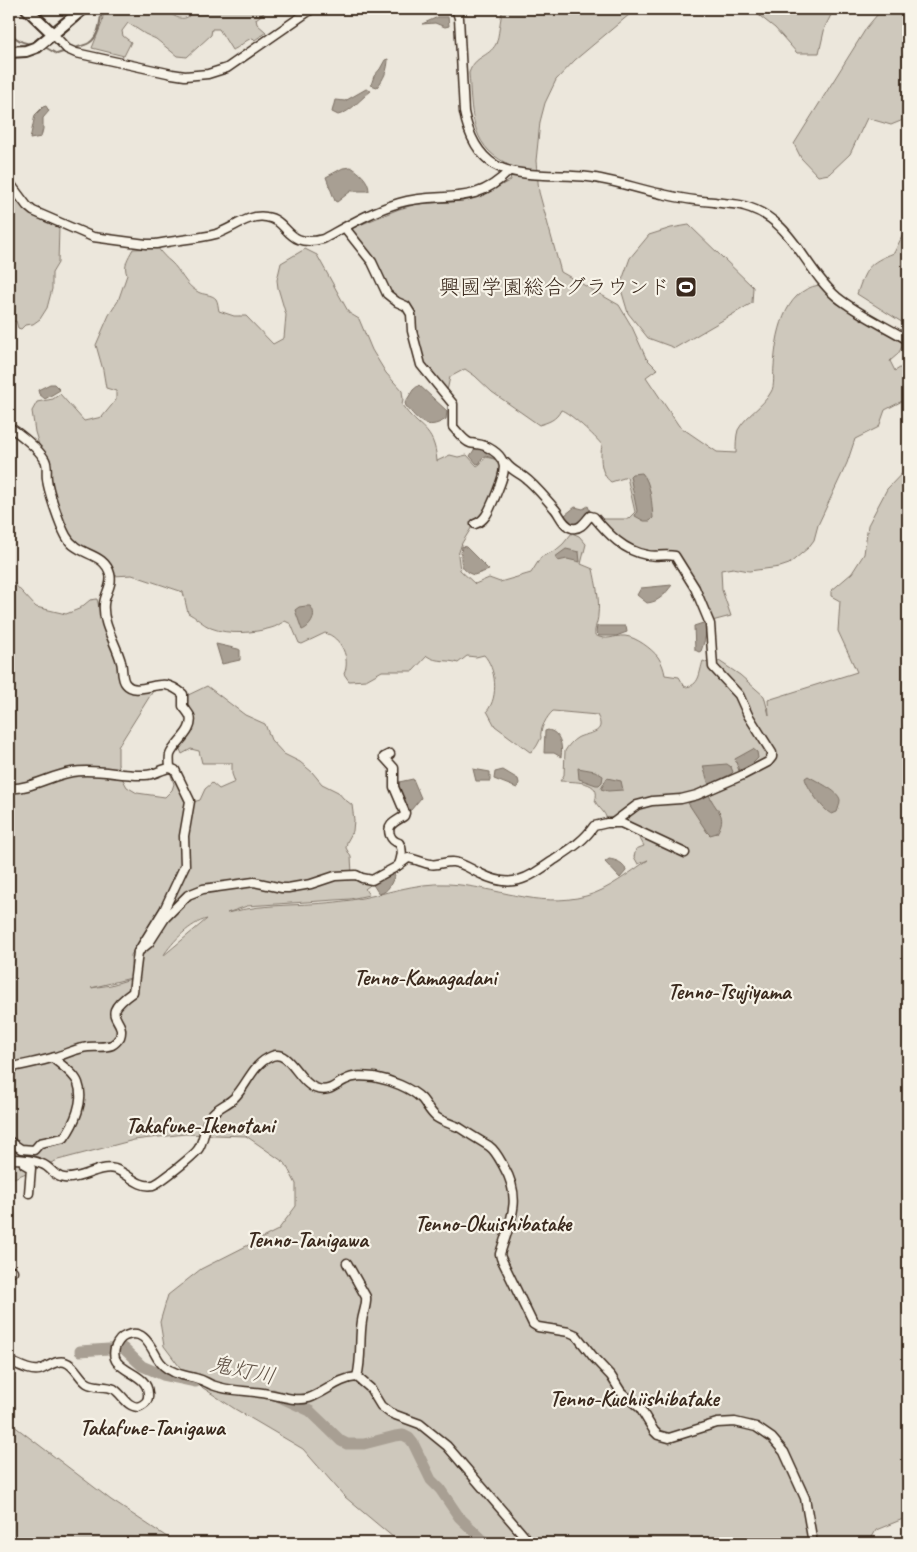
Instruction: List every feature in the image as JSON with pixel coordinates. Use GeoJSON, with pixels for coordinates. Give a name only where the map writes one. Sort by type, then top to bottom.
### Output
{"type":"FeatureCollection","features":[{"type":"Feature","properties":{"kind":"main road"},"geometry":{"type":"LineString","coordinates":[[27,9],[53,34]]}},
{"type":"Feature","properties":{"kind":"main road"},"geometry":{"type":"LineString","coordinates":[[9,52],[26,51],[37,47],[83,9]]}},
{"type":"Feature","properties":{"kind":"street"},"geometry":{"type":"LineString","coordinates":[[53,34],[67,49],[76,53],[172,74],[198,75],[227,68],[312,9]]}},
{"type":"Feature","properties":{"kind":"street"},"geometry":{"type":"LineString","coordinates":[[456,9],[459,18],[464,112],[467,127],[478,149],[487,160],[509,171],[523,174],[604,179],[660,194],[698,201],[744,206],[766,214],[784,230],[836,296],[908,340]]}},
{"type":"Feature","properties":{"kind":"street"},"geometry":{"type":"LineString","coordinates":[[9,182],[33,211],[93,238],[156,244],[215,234],[256,215],[274,219],[289,234],[298,240],[306,242],[323,239],[381,210],[412,200],[453,198],[478,193],[491,187],[509,171]]}},
{"type":"Feature","properties":{"kind":"street"},"geometry":{"type":"LineString","coordinates":[[345,228],[372,262],[387,294],[406,306],[411,314],[412,331],[420,365],[453,404],[453,427],[470,443],[485,446],[501,456],[504,463],[504,472],[490,510],[480,523],[476,524]]}},
{"type":"Feature","properties":{"kind":"street"},"geometry":{"type":"LineString","coordinates":[[9,426],[37,450],[46,463],[49,489],[70,543],[82,552],[103,561],[109,572],[111,578],[104,604],[106,622],[122,663],[124,682],[127,686],[138,688],[166,685],[183,694],[182,706],[189,714],[190,723],[172,752],[170,768]]}},
{"type":"Feature","properties":{"kind":"street"},"geometry":{"type":"LineString","coordinates":[[504,463],[531,484],[556,510],[566,525],[573,528],[579,527],[590,516],[594,517],[611,538],[630,549],[646,555],[675,556],[695,588],[710,624],[713,667],[739,695],[748,715],[772,753],[772,757],[768,762],[712,789],[681,799],[652,801],[637,805],[613,823]]}},
{"type":"Feature","properties":{"kind":"street"},"geometry":{"type":"LineString","coordinates":[[390,754],[384,757],[394,768],[394,787],[406,812],[404,816],[390,825],[389,829],[390,837],[400,844],[402,848],[399,865]]}},
{"type":"Feature","properties":{"kind":"street"},"geometry":{"type":"LineString","coordinates":[[9,788],[19,788],[71,772],[95,770],[131,775],[148,775],[170,768],[175,770],[190,801],[184,836],[185,865],[164,910],[138,952],[133,992],[120,1001],[114,1009],[120,1029],[120,1038],[114,1044],[104,1047],[88,1047],[53,1058],[9,1068]]}},
{"type":"Feature","properties":{"kind":"street"},"geometry":{"type":"LineString","coordinates":[[138,952],[149,943],[166,918],[188,895],[203,889],[254,882],[288,888],[311,884],[335,876],[356,875],[372,880],[408,858],[437,865],[452,862],[467,866],[482,875],[510,882],[521,880],[534,874],[585,838],[594,826],[613,823],[621,823],[665,845],[686,853]]}},
{"type":"Feature","properties":{"kind":"street"},"geometry":{"type":"LineString","coordinates":[[9,1159],[43,1164],[63,1178],[79,1177],[101,1169],[117,1169],[140,1183],[154,1185],[199,1150],[205,1127],[212,1114],[235,1097],[255,1068],[275,1055],[288,1060],[311,1088],[330,1090],[345,1080],[356,1076],[366,1076],[380,1078],[407,1089],[420,1097],[436,1117],[490,1147],[503,1165],[511,1181],[515,1198],[512,1219],[500,1254],[533,1324],[538,1327],[576,1335],[611,1376],[621,1392],[640,1408],[654,1432],[658,1435],[669,1438],[726,1422],[748,1424],[765,1432],[779,1444],[796,1477],[808,1508],[813,1543]]}},
{"type":"Feature","properties":{"kind":"street"},"geometry":{"type":"LineString","coordinates":[[9,1141],[21,1149],[34,1150],[40,1143],[64,1138],[72,1128],[79,1104],[78,1083],[53,1058]]}},
{"type":"Feature","properties":{"kind":"street"},"geometry":{"type":"LineString","coordinates":[[24,1161],[24,1164],[31,1168],[29,1193]]}},
{"type":"Feature","properties":{"kind":"street"},"geometry":{"type":"LineString","coordinates":[[347,1263],[363,1290],[367,1302],[362,1319],[357,1377]]}},
{"type":"Feature","properties":{"kind":"street"},"geometry":{"type":"LineString","coordinates":[[9,1361],[33,1370],[64,1362],[72,1366],[85,1382],[113,1389],[128,1404],[138,1407],[147,1402],[146,1385],[142,1380],[118,1364],[115,1359],[116,1346],[119,1340],[127,1335],[144,1337],[159,1361],[174,1373],[233,1391],[266,1393],[300,1400],[318,1394],[348,1378],[357,1377],[367,1384],[381,1406],[390,1413],[420,1424],[447,1446],[530,1543]]}},
{"type":"Feature","properties":{"kind":"shaded area"},"geometry":{"type":"Polygon","coordinates":[[[104,9],[166,9],[173,15],[186,18],[194,9],[269,9],[256,19],[257,24],[266,32],[255,40],[253,38],[250,39],[232,50],[219,29],[212,29],[211,35],[187,57],[177,56],[156,39],[128,23],[122,31],[123,36],[131,42],[124,56],[92,48],[102,23],[104,9]]]}},
{"type":"Feature","properties":{"kind":"shaded area"},"geometry":{"type":"Polygon","coordinates":[[[503,9],[636,9],[575,60],[556,80],[545,103],[540,122],[536,161],[539,192],[561,272],[619,305],[632,327],[646,358],[657,369],[646,377],[679,426],[717,452],[736,453],[738,430],[745,420],[764,402],[772,389],[777,342],[784,316],[789,305],[807,289],[819,285],[836,303],[904,343],[898,354],[890,361],[895,371],[903,366],[908,367],[908,398],[885,410],[879,427],[855,439],[847,463],[818,525],[814,540],[808,548],[789,564],[780,567],[749,571],[733,568],[721,570],[722,590],[731,616],[712,621],[680,557],[634,548],[617,537],[598,519],[628,519],[635,512],[627,477],[611,482],[607,479],[602,465],[602,445],[576,420],[561,410],[552,420],[539,425],[492,392],[465,369],[450,377],[447,391],[422,363],[414,314],[389,293],[350,229],[399,209],[417,204],[463,201],[481,196],[511,180],[506,163],[485,146],[479,136],[472,113],[469,73],[475,63],[493,49],[496,44],[503,9]]]}},
{"type":"Feature","properties":{"kind":"shaded area"},"geometry":{"type":"Polygon","coordinates":[[[751,9],[834,9],[825,27],[819,53],[797,53],[775,28],[751,9]]]}},
{"type":"Feature","properties":{"kind":"shaded area"},"geometry":{"type":"Polygon","coordinates":[[[882,9],[908,9],[908,118],[891,125],[867,118],[850,154],[829,174],[818,176],[801,158],[794,144],[867,27],[882,9]]]}},
{"type":"Feature","properties":{"kind":"shaded area"},"geometry":{"type":"Polygon","coordinates":[[[438,17],[448,17],[449,26],[445,27],[435,23],[422,24],[438,17]]]}},
{"type":"Feature","properties":{"kind":"shaded area"},"geometry":{"type":"Polygon","coordinates":[[[388,59],[382,81],[377,87],[371,85],[374,76],[385,60],[388,59]]]}},
{"type":"Feature","properties":{"kind":"shaded area"},"geometry":{"type":"Polygon","coordinates":[[[366,89],[371,91],[347,111],[338,115],[332,112],[335,100],[345,101],[366,89]]]}},
{"type":"Feature","properties":{"kind":"shaded area"},"geometry":{"type":"Polygon","coordinates":[[[46,106],[49,111],[43,118],[41,137],[30,139],[35,115],[46,106]]]}},
{"type":"Feature","properties":{"kind":"shaded area"},"geometry":{"type":"Polygon","coordinates":[[[351,167],[365,180],[369,191],[351,191],[337,202],[326,177],[343,168],[351,167]]]}},
{"type":"Feature","properties":{"kind":"shaded area"},"geometry":{"type":"Polygon","coordinates":[[[9,189],[25,208],[59,227],[58,263],[52,273],[52,289],[47,308],[40,319],[33,324],[25,325],[21,329],[18,328],[16,321],[9,322],[9,189]]]}},
{"type":"Feature","properties":{"kind":"shaded area"},"geometry":{"type":"Polygon","coordinates":[[[908,224],[908,326],[857,294],[869,268],[879,260],[894,253],[908,224]]]}},
{"type":"Feature","properties":{"kind":"shaded area","name":"興國学園総合グラウンド"},"geometry":{"type":"Polygon","coordinates":[[[689,225],[753,287],[752,303],[675,348],[648,338],[628,313],[620,286],[630,258],[649,235],[689,225]]]}},
{"type":"Feature","properties":{"kind":"shaded area"},"geometry":{"type":"Polygon","coordinates":[[[158,248],[193,289],[216,299],[219,311],[234,316],[246,316],[273,344],[284,338],[286,315],[277,280],[281,263],[305,249],[317,255],[349,313],[359,319],[372,350],[386,373],[402,391],[402,405],[429,434],[433,441],[437,461],[450,455],[458,457],[467,455],[477,466],[486,457],[502,461],[490,509],[473,525],[462,543],[458,555],[460,570],[475,584],[489,578],[500,582],[531,573],[541,557],[556,550],[572,533],[579,536],[586,544],[581,564],[593,569],[597,592],[598,618],[595,635],[607,638],[625,636],[639,641],[658,657],[665,675],[679,677],[685,687],[694,684],[700,674],[703,661],[708,663],[719,661],[740,675],[764,696],[769,715],[768,700],[857,672],[838,631],[840,601],[831,596],[831,591],[852,573],[864,554],[868,525],[887,489],[908,467],[908,1517],[876,1530],[869,1543],[400,1543],[345,1497],[303,1449],[235,1409],[188,1378],[164,1346],[160,1322],[168,1295],[201,1269],[278,1230],[296,1206],[296,1184],[285,1163],[246,1136],[185,1134],[134,1140],[58,1160],[9,1180],[9,578],[36,607],[66,614],[79,609],[90,600],[97,599],[104,628],[118,661],[121,685],[133,692],[153,691],[118,747],[118,764],[122,778],[127,787],[137,793],[165,797],[172,790],[174,784],[171,770],[187,797],[180,847],[182,865],[175,883],[131,955],[131,978],[91,988],[111,985],[137,977],[139,954],[179,886],[193,802],[200,800],[205,789],[212,783],[219,789],[235,782],[232,774],[232,763],[202,763],[199,751],[191,749],[182,754],[179,747],[190,731],[184,697],[207,686],[245,715],[265,724],[271,740],[284,754],[300,762],[322,784],[338,792],[352,805],[353,831],[346,848],[351,857],[352,873],[369,882],[370,885],[365,889],[369,895],[350,899],[247,906],[227,913],[258,907],[351,900],[436,884],[466,886],[533,898],[568,899],[594,894],[618,881],[648,860],[638,864],[634,857],[636,849],[644,846],[638,836],[607,820],[605,814],[595,801],[595,789],[579,782],[560,781],[564,775],[565,751],[577,738],[595,732],[598,729],[600,721],[597,715],[553,711],[544,723],[538,744],[530,752],[495,726],[487,711],[493,698],[494,683],[491,667],[484,655],[476,657],[467,656],[458,663],[427,656],[413,671],[382,671],[366,680],[349,681],[344,674],[346,662],[343,649],[331,635],[325,633],[302,644],[299,643],[291,624],[285,621],[264,630],[249,632],[225,632],[211,628],[188,613],[183,592],[132,575],[113,576],[107,562],[72,542],[60,513],[35,432],[32,411],[37,402],[53,399],[60,394],[84,421],[102,417],[116,400],[116,391],[106,388],[96,345],[109,315],[118,301],[127,275],[127,262],[133,249],[158,248]],[[207,919],[194,924],[182,933],[163,956],[207,919]]]}},
{"type":"Feature","properties":{"kind":"shaded area"},"geometry":{"type":"Polygon","coordinates":[[[54,384],[60,390],[45,399],[39,394],[38,390],[54,384]]]}},
{"type":"Feature","properties":{"kind":"shaded area"},"geometry":{"type":"Polygon","coordinates":[[[419,385],[447,411],[446,419],[439,423],[423,423],[406,406],[405,403],[413,390],[419,385]]]}},
{"type":"Feature","properties":{"kind":"shaded area"},"geometry":{"type":"Polygon","coordinates":[[[476,447],[496,456],[498,460],[486,456],[477,464],[470,456],[476,447]]]}},
{"type":"Feature","properties":{"kind":"shaded area"},"geometry":{"type":"Polygon","coordinates":[[[642,473],[650,494],[653,518],[650,521],[644,521],[635,516],[637,511],[630,476],[642,473]]]}},
{"type":"Feature","properties":{"kind":"shaded area"},"geometry":{"type":"Polygon","coordinates":[[[588,506],[590,511],[583,520],[573,525],[565,518],[565,515],[575,507],[583,509],[588,506]]]}},
{"type":"Feature","properties":{"kind":"shaded area"},"geometry":{"type":"Polygon","coordinates":[[[462,546],[466,547],[489,570],[474,575],[466,571],[461,560],[462,546]]]}},
{"type":"Feature","properties":{"kind":"shaded area"},"geometry":{"type":"Polygon","coordinates":[[[566,549],[579,552],[580,562],[567,559],[558,561],[555,557],[566,549]]]}},
{"type":"Feature","properties":{"kind":"shaded area"},"geometry":{"type":"Polygon","coordinates":[[[672,585],[655,601],[647,603],[637,595],[641,588],[672,585]]]}},
{"type":"Feature","properties":{"kind":"shaded area"},"geometry":{"type":"Polygon","coordinates":[[[310,606],[313,613],[311,623],[302,630],[295,610],[299,607],[310,606]]]}},
{"type":"Feature","properties":{"kind":"shaded area"},"geometry":{"type":"Polygon","coordinates":[[[706,622],[705,637],[699,652],[695,650],[694,626],[706,622]]]}},
{"type":"Feature","properties":{"kind":"shaded area"},"geometry":{"type":"Polygon","coordinates":[[[597,626],[626,626],[627,632],[616,636],[599,636],[596,633],[597,626]]]}},
{"type":"Feature","properties":{"kind":"shaded area"},"geometry":{"type":"Polygon","coordinates":[[[216,644],[240,650],[240,660],[222,664],[216,644]]]}},
{"type":"Feature","properties":{"kind":"shaded area"},"geometry":{"type":"Polygon","coordinates":[[[548,730],[555,733],[560,740],[561,757],[554,753],[544,753],[545,731],[548,730]]]}},
{"type":"Feature","properties":{"kind":"shaded area"},"geometry":{"type":"Polygon","coordinates":[[[753,749],[757,752],[758,758],[752,764],[739,771],[735,759],[753,749]]]}},
{"type":"Feature","properties":{"kind":"shaded area"},"geometry":{"type":"Polygon","coordinates":[[[727,764],[733,772],[709,785],[703,766],[727,764]]]}},
{"type":"Feature","properties":{"kind":"shaded area"},"geometry":{"type":"Polygon","coordinates":[[[578,768],[595,771],[603,776],[602,782],[596,785],[579,779],[578,768]]]}},
{"type":"Feature","properties":{"kind":"shaded area"},"geometry":{"type":"Polygon","coordinates":[[[473,769],[490,772],[490,781],[476,781],[473,769]]]}},
{"type":"Feature","properties":{"kind":"shaded area"},"geometry":{"type":"Polygon","coordinates":[[[503,770],[518,779],[517,788],[494,779],[495,772],[503,770]]]}},
{"type":"Feature","properties":{"kind":"shaded area"},"geometry":{"type":"Polygon","coordinates":[[[808,776],[836,793],[840,800],[837,812],[832,814],[820,804],[806,782],[805,778],[808,776]]]}},
{"type":"Feature","properties":{"kind":"shaded area"},"geometry":{"type":"Polygon","coordinates":[[[607,778],[621,781],[623,790],[608,791],[601,789],[607,778]]]}},
{"type":"Feature","properties":{"kind":"shaded area"},"geometry":{"type":"Polygon","coordinates":[[[413,779],[421,798],[411,810],[407,811],[397,786],[399,782],[413,779]]]}},
{"type":"Feature","properties":{"kind":"shaded area"},"geometry":{"type":"Polygon","coordinates":[[[709,795],[720,814],[722,822],[717,833],[710,835],[688,803],[709,795]]]}},
{"type":"Feature","properties":{"kind":"shaded area"},"geometry":{"type":"Polygon","coordinates":[[[609,859],[620,862],[624,866],[626,871],[620,878],[605,862],[609,859]]]}},
{"type":"Feature","properties":{"kind":"shaded area"},"geometry":{"type":"Polygon","coordinates":[[[392,872],[395,875],[389,887],[379,894],[372,883],[392,872]]]}},
{"type":"Feature","properties":{"kind":"shaded area"},"geometry":{"type":"Polygon","coordinates":[[[9,1422],[111,1500],[176,1543],[9,1543],[9,1422]]]}},
{"type":"Feature","properties":{"kind":"waterway"},"geometry":{"type":"LineString","coordinates":[[72,49],[93,40],[99,28],[102,9]]}},
{"type":"Feature","properties":{"kind":"waterway"},"geometry":{"type":"LineString","coordinates":[[9,13],[14,17],[11,34],[21,42],[33,44]]}},
{"type":"Feature","properties":{"kind":"waterway"},"geometry":{"type":"LineString","coordinates":[[43,46],[57,54],[66,51]]}},
{"type":"Feature","properties":{"kind":"waterway","name":"鬼灯川"},"geometry":{"type":"LineString","coordinates":[[80,1351],[123,1348],[142,1366],[163,1375],[196,1382]]}},
{"type":"Feature","properties":{"kind":"waterway","name":"鬼灯川"},"geometry":{"type":"LineString","coordinates":[[273,1394],[310,1411],[341,1441],[347,1444],[364,1444],[403,1435],[409,1438],[431,1480],[440,1489],[459,1517],[486,1543]]}},
{"type":"Feature","properties":{"kind":"place","name":"興國学園総合グラウンド"},"geometry":{"type":"Point","coordinates":[686,287]}},
{"type":"Feature","properties":{"kind":"district","name":"Tenno-Kamagadani"},"geometry":{"type":"Point","coordinates":[425,978]}},
{"type":"Feature","properties":{"kind":"district","name":"Tenno-Tsujiyama"},"geometry":{"type":"Point","coordinates":[729,992]}},
{"type":"Feature","properties":{"kind":"district","name":"Takafune-Ikenotani"},"geometry":{"type":"Point","coordinates":[200,1126]}},
{"type":"Feature","properties":{"kind":"district","name":"Tenno-Okuishibatake"},"geometry":{"type":"Point","coordinates":[493,1224]}},
{"type":"Feature","properties":{"kind":"district","name":"Tenno-Tanigawa"},"geometry":{"type":"Point","coordinates":[307,1240]}},
{"type":"Feature","properties":{"kind":"district","name":"Tenno-Kuchiishibatake"},"geometry":{"type":"Point","coordinates":[634,1399]}},
{"type":"Feature","properties":{"kind":"district","name":"Takafune-Tanigawa"},"geometry":{"type":"Point","coordinates":[152,1428]}}]}
